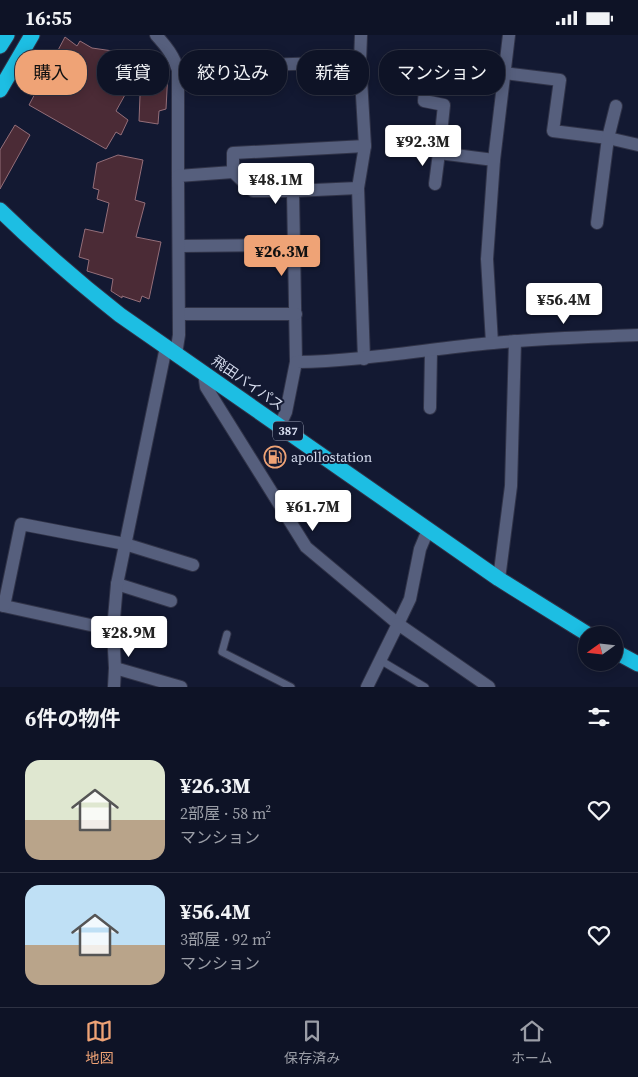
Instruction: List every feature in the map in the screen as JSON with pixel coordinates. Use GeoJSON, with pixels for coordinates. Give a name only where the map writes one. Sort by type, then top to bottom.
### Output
{"type":"FeatureCollection","features":[{"type":"Feature","properties":{"kind":"highway"},"geometry":{"type":"LineString","coordinates":[[0,47],[6,35]]}},
{"type":"Feature","properties":{"kind":"highway"},"geometry":{"type":"LineString","coordinates":[[0,90],[32,35]]}},
{"type":"Feature","properties":{"kind":"highway","name":"飛田バイパス"},"geometry":{"type":"LineString","coordinates":[[0,210],[36,246],[120,315],[280,425],[428,531],[499,579],[578,628]]}},
{"type":"Feature","properties":{"kind":"highway"},"geometry":{"type":"LineString","coordinates":[[623,656],[638,663]]}},
{"type":"Feature","properties":{"kind":"street"},"geometry":{"type":"LineString","coordinates":[[114,687],[113,630],[117,584],[171,350],[179,335],[178,70],[175,59],[156,35]]}},
{"type":"Feature","properties":{"kind":"street"},"geometry":{"type":"LineString","coordinates":[[360,50],[361,35]]}},
{"type":"Feature","properties":{"kind":"street"},"geometry":{"type":"LineString","coordinates":[[505,65],[509,35]]}},
{"type":"Feature","properties":{"kind":"street"},"geometry":{"type":"LineString","coordinates":[[505,73],[560,80],[553,131],[608,138],[638,145]]}},
{"type":"Feature","properties":{"kind":"street"},"geometry":{"type":"LineString","coordinates":[[362,95],[365,147],[358,188],[364,359]]}},
{"type":"Feature","properties":{"kind":"street"},"geometry":{"type":"LineString","coordinates":[[425,95],[424,101],[444,105],[435,185]]}},
{"type":"Feature","properties":{"kind":"street"},"geometry":{"type":"LineString","coordinates":[[492,343],[487,259],[494,160],[501,95]]}},
{"type":"Feature","properties":{"kind":"street"},"geometry":{"type":"LineString","coordinates":[[597,223],[608,138],[616,106]]}},
{"type":"Feature","properties":{"kind":"street"},"geometry":{"type":"LineString","coordinates":[[233,173],[233,153],[365,147]]}},
{"type":"Feature","properties":{"kind":"street"},"geometry":{"type":"LineString","coordinates":[[438,153],[494,160]]}},
{"type":"Feature","properties":{"kind":"street"},"geometry":{"type":"LineString","coordinates":[[178,176],[233,173],[253,191],[358,188]]}},
{"type":"Feature","properties":{"kind":"street"},"geometry":{"type":"LineString","coordinates":[[280,425],[286,412],[296,362],[293,191]]}},
{"type":"Feature","properties":{"kind":"street"},"geometry":{"type":"LineString","coordinates":[[180,246],[295,245]]}},
{"type":"Feature","properties":{"kind":"street"},"geometry":{"type":"LineString","coordinates":[[180,314],[296,314]]}},
{"type":"Feature","properties":{"kind":"street"},"geometry":{"type":"LineString","coordinates":[[296,362],[333,362],[515,341],[638,335]]}},
{"type":"Feature","properties":{"kind":"street"},"geometry":{"type":"LineString","coordinates":[[499,579],[511,486],[515,341]]}},
{"type":"Feature","properties":{"kind":"street"},"geometry":{"type":"LineString","coordinates":[[430,408],[431,351]]}},
{"type":"Feature","properties":{"kind":"street"},"geometry":{"type":"LineString","coordinates":[[204,373],[206,387],[306,547],[398,624],[489,687]]}},
{"type":"Feature","properties":{"kind":"street"},"geometry":{"type":"LineString","coordinates":[[113,630],[2,605],[21,524],[125,544],[193,565]]}},
{"type":"Feature","properties":{"kind":"street"},"geometry":{"type":"LineString","coordinates":[[367,687],[410,599],[420,549],[428,531]]}},
{"type":"Feature","properties":{"kind":"street"},"geometry":{"type":"LineString","coordinates":[[117,584],[171,601]]}},
{"type":"Feature","properties":{"kind":"street"},"geometry":{"type":"LineString","coordinates":[[115,668],[181,687]]}},
{"type":"Feature","properties":{"kind":"lane"},"geometry":{"type":"LineString","coordinates":[[227,634],[222,652],[291,687]]}},
{"type":"Feature","properties":{"kind":"lane"},"geometry":{"type":"LineString","coordinates":[[380,660],[425,687]]}},
{"type":"Feature","properties":{"kind":"building"},"geometry":{"type":"Polygon","coordinates":[[[65,37],[77,46],[80,41],[92,48],[106,50],[97,50],[97,95],[125,95],[116,111],[128,120],[121,135],[116,132],[106,149],[29,105],[34,95],[87,95],[87,50],[58,50],[65,37]]]}},
{"type":"Feature","properties":{"kind":"building"},"geometry":{"type":"Polygon","coordinates":[[[140,95],[167,95],[166,109],[159,111],[158,124],[139,121],[140,95]]]}},
{"type":"Feature","properties":{"kind":"building"},"geometry":{"type":"Polygon","coordinates":[[[15,125],[30,135],[0,189],[0,150],[15,125]]]}},
{"type":"Feature","properties":{"kind":"building"},"geometry":{"type":"Polygon","coordinates":[[[118,155],[143,160],[135,200],[145,203],[136,237],[161,242],[149,299],[142,296],[140,302],[122,296],[122,298],[111,291],[113,279],[87,271],[89,260],[79,257],[85,229],[103,233],[109,203],[97,199],[99,190],[93,188],[97,163],[118,155]]]}},
{"type":"Feature","properties":{"kind":"place","name":"apollostation"},"geometry":{"type":"Point","coordinates":[275,457]}}]}
